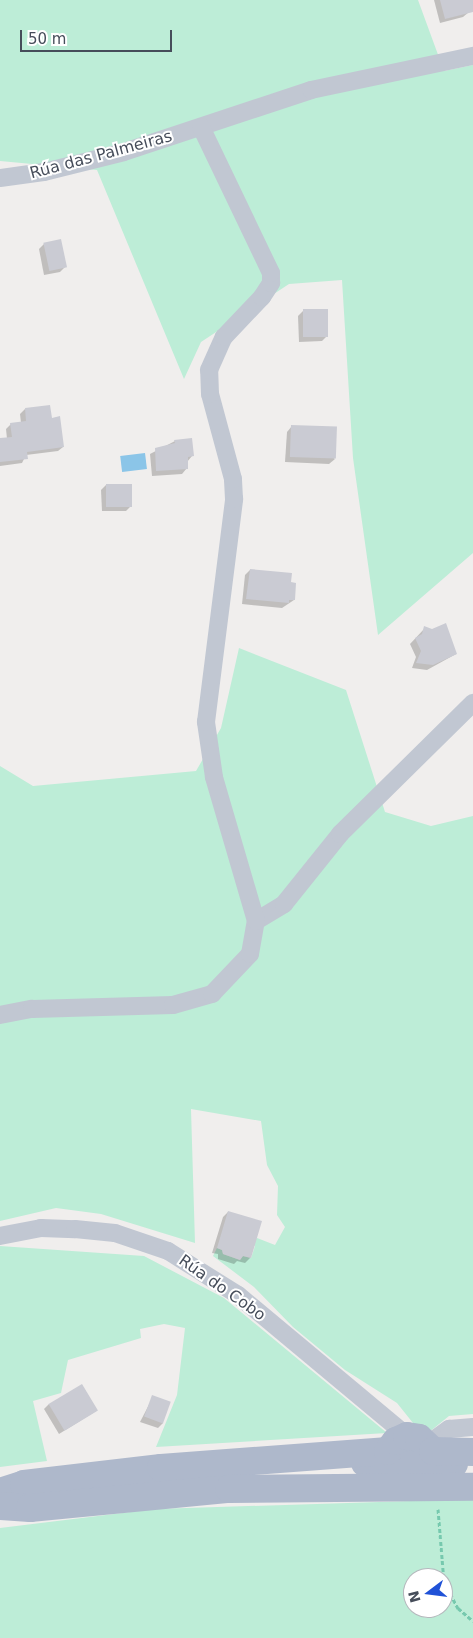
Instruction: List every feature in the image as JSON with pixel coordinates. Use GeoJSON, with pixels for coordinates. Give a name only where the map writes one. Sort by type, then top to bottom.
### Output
{"type":"FeatureCollection","features":[{"type":"Feature","properties":{"kind":"main road"},"geometry":{"type":"LineString","coordinates":[[427,1461],[433,1451],[473,1452]]}},
{"type":"Feature","properties":{"kind":"main road"},"geometry":{"type":"LineString","coordinates":[[0,1492],[24,1484],[141,1470],[298,1459],[427,1461],[473,1464]]}},
{"type":"Feature","properties":{"kind":"main road"},"geometry":{"type":"LineString","coordinates":[[427,1461],[473,1487]]}},
{"type":"Feature","properties":{"kind":"main road"},"geometry":{"type":"LineString","coordinates":[[0,1506],[30,1508],[229,1489],[278,1478],[427,1461],[473,1475]]}},
{"type":"Feature","properties":{"kind":"street","name":"Rúa das Palmeiras"},"geometry":{"type":"LineString","coordinates":[[0,178],[44,172],[115,154],[201,128],[311,90],[473,56]]}},
{"type":"Feature","properties":{"kind":"street"},"geometry":{"type":"LineString","coordinates":[[0,1015],[32,1009],[173,1005],[212,994],[250,954],[256,920],[209,755],[206,722],[234,499],[233,479],[210,394],[209,370],[224,337],[262,297],[271,283],[271,273],[201,128]]}},
{"type":"Feature","properties":{"kind":"street"},"geometry":{"type":"LineString","coordinates":[[256,920],[284,904],[340,834],[473,703]]}},
{"type":"Feature","properties":{"kind":"street","name":"Rúa do Cobo"},"geometry":{"type":"LineString","coordinates":[[0,1236],[41,1228],[115,1232],[168,1251],[238,1296],[427,1461]]}},
{"type":"Feature","properties":{"kind":"street"},"geometry":{"type":"LineString","coordinates":[[427,1461],[450,1429],[473,1426]]}},
{"type":"Feature","properties":{"kind":"path"},"geometry":{"type":"LineString","coordinates":[[427,1461],[444,1582],[458,1608],[473,1621]]}},
{"type":"Feature","properties":{"kind":"green space"},"geometry":{"type":"Polygon","coordinates":[[[0,0],[418,0],[444,71],[473,65],[473,553],[378,635],[353,458],[342,280],[289,284],[201,342],[184,379],[97,170],[0,161],[0,0]]]}},
{"type":"Feature","properties":{"kind":"green space"},"geometry":{"type":"Polygon","coordinates":[[[239,648],[346,690],[385,812],[431,826],[473,816],[473,1414],[449,1416],[428,1433],[413,1423],[397,1403],[345,1370],[293,1327],[254,1287],[213,1256],[217,1248],[222,1250],[223,1254],[240,1260],[243,1256],[251,1258],[255,1246],[250,1244],[257,1238],[275,1245],[285,1227],[277,1215],[278,1186],[267,1165],[261,1121],[191,1109],[195,1243],[101,1214],[56,1208],[0,1221],[0,766],[33,786],[196,771],[221,728],[239,648]]]}},
{"type":"Feature","properties":{"kind":"green space"},"geometry":{"type":"Polygon","coordinates":[[[0,1246],[144,1256],[224,1298],[387,1433],[156,1447],[177,1395],[185,1328],[164,1324],[140,1329],[141,1338],[68,1360],[61,1393],[33,1401],[47,1461],[0,1467],[0,1246]]]}},
{"type":"Feature","properties":{"kind":"green space"},"geometry":{"type":"Polygon","coordinates":[[[473,1499],[473,1638],[0,1638],[0,1528],[155,1509],[473,1499]]]}},
{"type":"Feature","properties":{"kind":"water"},"geometry":{"type":"Polygon","coordinates":[[[145,453],[147,469],[122,472],[120,456],[145,453]]]}},
{"type":"Feature","properties":{"kind":"building"},"geometry":{"type":"Polygon","coordinates":[[[440,0],[473,0],[473,12],[445,19],[440,0]]]}},
{"type":"Feature","properties":{"kind":"building"},"geometry":{"type":"Polygon","coordinates":[[[61,239],[67,267],[49,271],[43,243],[61,239]]]}},
{"type":"Feature","properties":{"kind":"building"},"geometry":{"type":"Polygon","coordinates":[[[303,309],[328,309],[328,337],[303,337],[303,309]]]}},
{"type":"Feature","properties":{"kind":"building"},"geometry":{"type":"Polygon","coordinates":[[[50,405],[52,418],[60,416],[64,447],[27,452],[28,459],[0,462],[0,438],[12,437],[10,423],[26,421],[25,408],[50,405]]]}},
{"type":"Feature","properties":{"kind":"building"},"geometry":{"type":"Polygon","coordinates":[[[291,425],[337,427],[336,459],[290,457],[291,425]]]}},
{"type":"Feature","properties":{"kind":"building"},"geometry":{"type":"Polygon","coordinates":[[[192,438],[194,456],[188,457],[188,469],[156,471],[155,448],[175,443],[174,440],[192,438]]]}},
{"type":"Feature","properties":{"kind":"building"},"geometry":{"type":"Polygon","coordinates":[[[106,484],[132,484],[132,507],[106,507],[106,484]]]}},
{"type":"Feature","properties":{"kind":"building"},"geometry":{"type":"Polygon","coordinates":[[[250,569],[292,573],[291,582],[296,583],[295,600],[289,600],[289,603],[246,599],[250,569]]]}},
{"type":"Feature","properties":{"kind":"building"},"geometry":{"type":"Polygon","coordinates":[[[446,623],[457,654],[433,665],[416,663],[421,651],[415,638],[422,634],[424,626],[432,629],[446,623]]]}},
{"type":"Feature","properties":{"kind":"building"},"geometry":{"type":"Polygon","coordinates":[[[228,1211],[262,1221],[251,1258],[243,1256],[240,1260],[223,1254],[222,1250],[217,1248],[228,1211]]]}},
{"type":"Feature","properties":{"kind":"building"},"geometry":{"type":"Polygon","coordinates":[[[82,1384],[98,1411],[65,1431],[49,1404],[82,1384]]]}},
{"type":"Feature","properties":{"kind":"building"},"geometry":{"type":"Polygon","coordinates":[[[152,1395],[171,1402],[163,1423],[144,1417],[152,1395]]]}}]}
